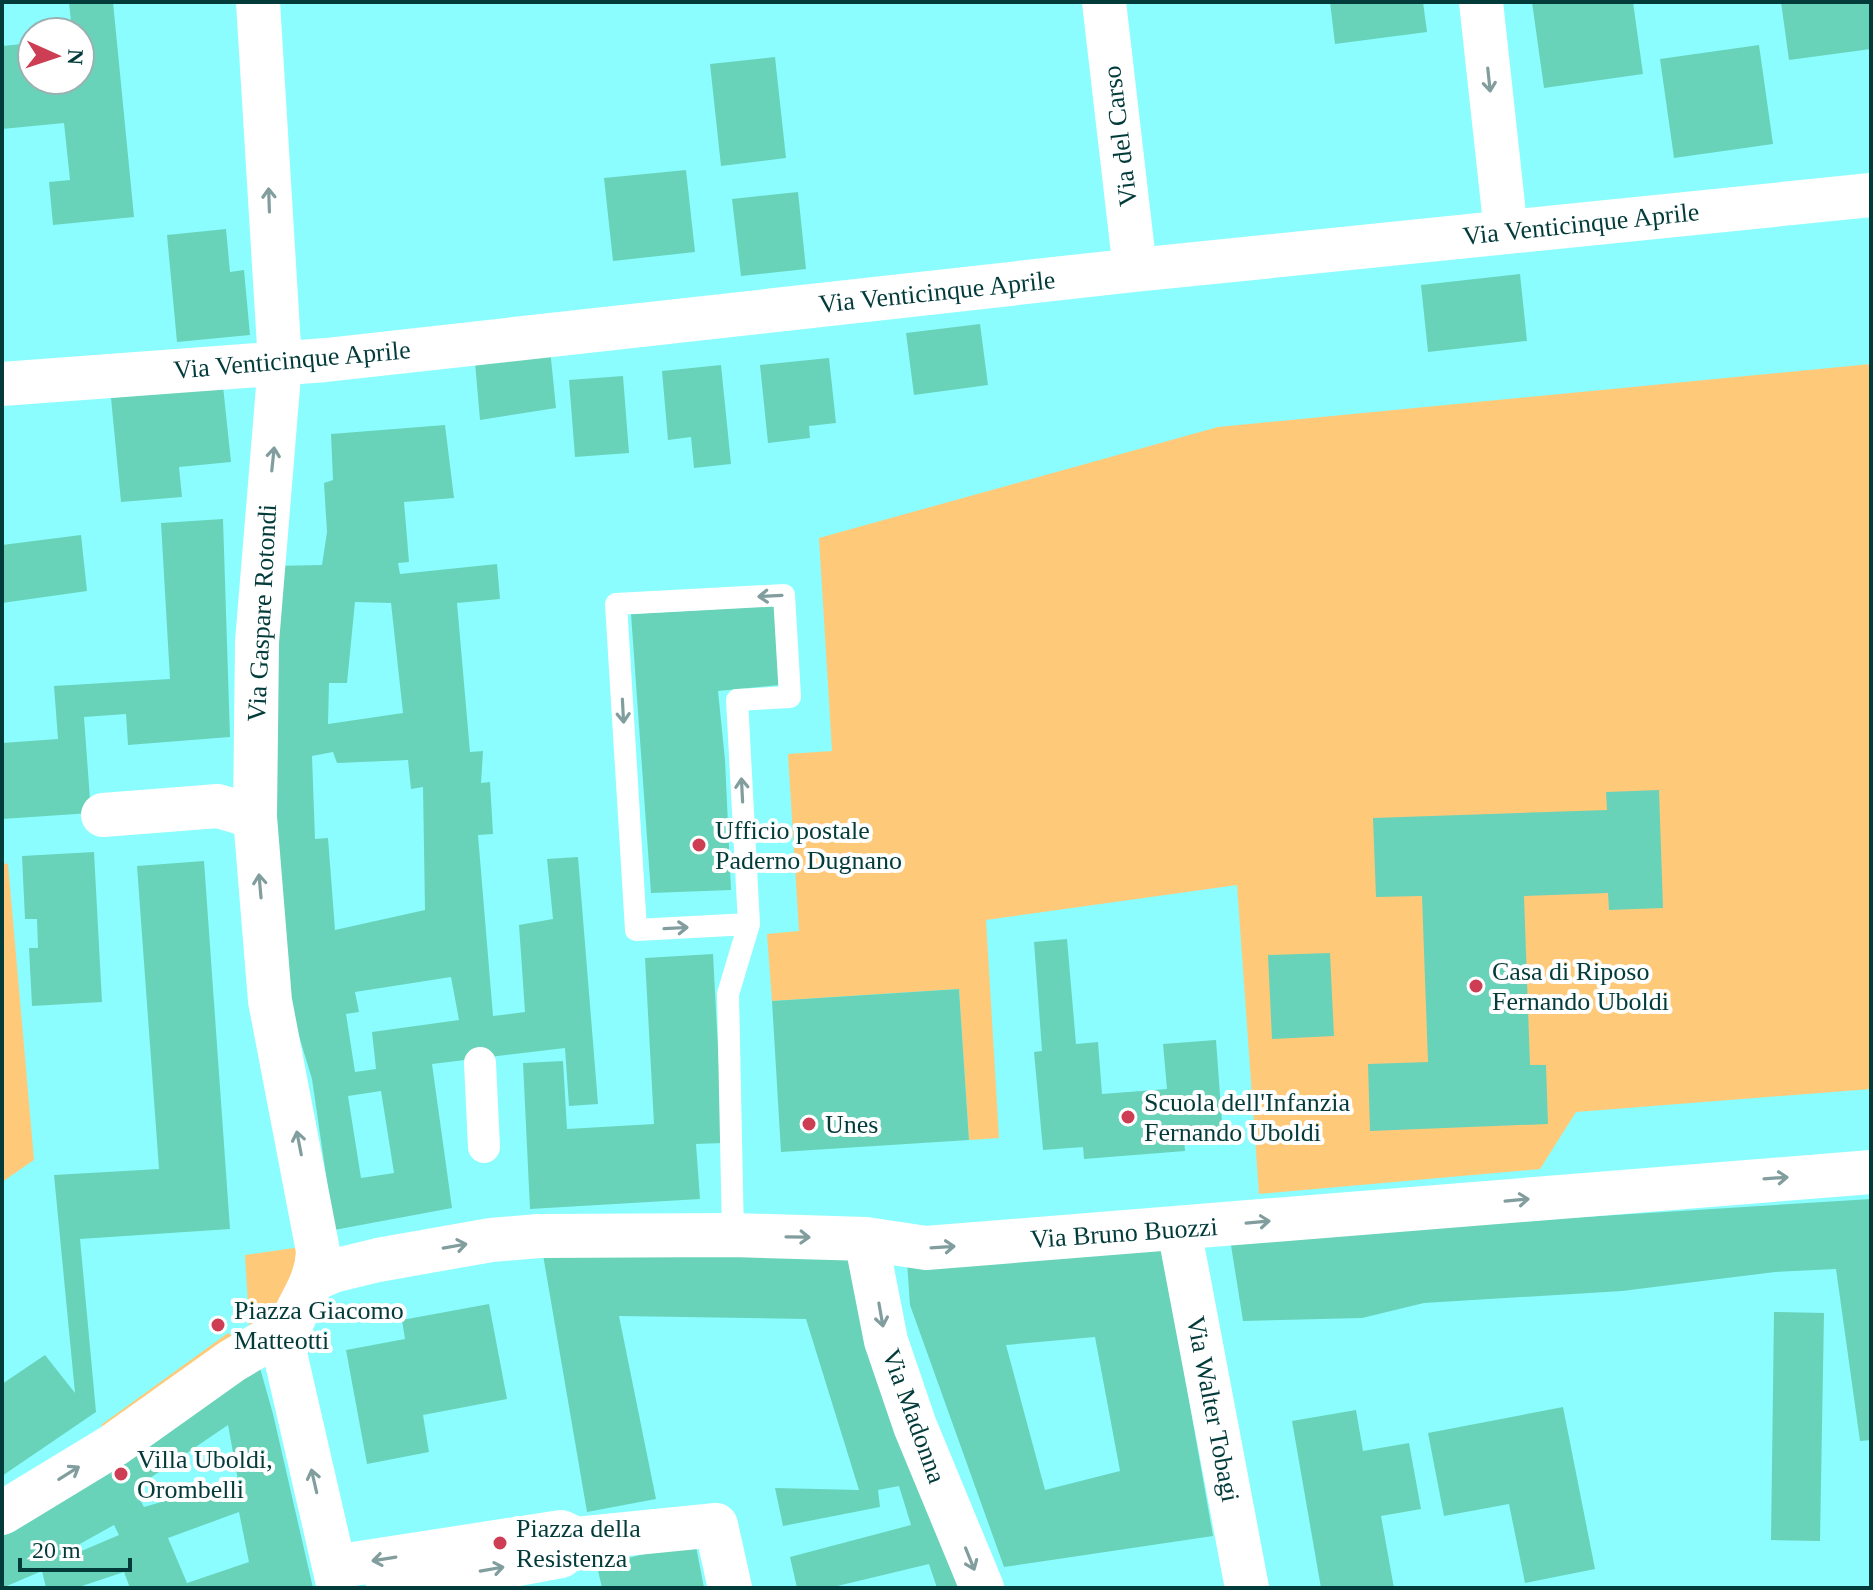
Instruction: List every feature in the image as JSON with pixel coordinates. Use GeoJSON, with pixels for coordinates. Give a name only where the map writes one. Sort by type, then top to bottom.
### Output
{"type":"FeatureCollection","features":[{"type":"Feature","properties":{"kind":"street","name":"Via Gaspare Rotondi"},"geometry":{"type":"LineString","coordinates":[[258,2],[280,363],[257,642],[255,817],[270,1001],[313,1219],[318,1251],[315,1279]]}},
{"type":"Feature","properties":{"kind":"street","name":"Via del Carso"},"geometry":{"type":"LineString","coordinates":[[1104,2],[1135,270]]}},
{"type":"Feature","properties":{"kind":"street"},"geometry":{"type":"LineString","coordinates":[[1481,2],[1506,232]]}},
{"type":"Feature","properties":{"kind":"street","name":"Via Venticinque Aprile"},"geometry":{"type":"LineString","coordinates":[[2,384],[326,360],[1135,270],[1871,195]]}},
{"type":"Feature","properties":{"kind":"street"},"geometry":{"type":"LineString","coordinates":[[103,815],[218,806],[255,817]]}},
{"type":"Feature","properties":{"kind":"street"},"geometry":{"type":"LineString","coordinates":[[480,1063],[484,1147]]}},
{"type":"Feature","properties":{"kind":"street","name":"Via Bruno Buozzi"},"geometry":{"type":"LineString","coordinates":[[315,1279],[333,1271],[378,1260],[491,1240],[539,1236],[733,1235],[866,1239],[926,1248],[1871,1172]]}},
{"type":"Feature","properties":{"kind":"street","name":"Via Walter Tobagi"},"geometry":{"type":"LineString","coordinates":[[1179,1229],[1247,1588]]}},
{"type":"Feature","properties":{"kind":"street","name":"Via Madonna"},"geometry":{"type":"LineString","coordinates":[[866,1239],[886,1341],[915,1426],[982,1588]]}},
{"type":"Feature","properties":{"kind":"street"},"geometry":{"type":"LineString","coordinates":[[315,1279],[288,1328],[286,1358],[336,1577],[561,1532],[576,1539],[716,1525],[730,1588]]}},
{"type":"Feature","properties":{"kind":"street"},"geometry":{"type":"LineString","coordinates":[[2,1513],[114,1445],[232,1361],[288,1328]]}},
{"type":"Feature","properties":{"kind":"street"},"geometry":{"type":"LineString","coordinates":[[388,1588],[561,1556],[576,1539]]}},
{"type":"Feature","properties":{"kind":"lane"},"geometry":{"type":"LineString","coordinates":[[733,1235],[728,994],[749,924],[737,700],[790,697],[784,595],[616,604],[636,930],[749,924]]}},
{"type":"Feature","properties":{"kind":"shaded area"},"geometry":{"type":"Polygon","coordinates":[[[1871,364],[1871,1089],[1576,1112],[1540,1169],[1259,1194],[1237,885],[986,920],[999,1138],[969,1140],[959,989],[772,1001],[767,934],[799,931],[788,754],[832,751],[819,538],[1218,427],[1871,364]]]}},
{"type":"Feature","properties":{"kind":"shaded area"},"geometry":{"type":"Polygon","coordinates":[[[2,863],[8,864],[34,1160],[2,1182],[2,863]]]}},
{"type":"Feature","properties":{"kind":"shaded area"},"geometry":{"type":"Polygon","coordinates":[[[308,1246],[281,1305],[250,1336],[245,1255],[308,1246]]]}},
{"type":"Feature","properties":{"kind":"shaded area"},"geometry":{"type":"Polygon","coordinates":[[[228,1333],[240,1342],[108,1433],[101,1425],[228,1333]]]}},
{"type":"Feature","properties":{"kind":"building"},"geometry":{"type":"Polygon","coordinates":[[[69,2],[113,2],[134,217],[53,225],[49,182],[70,180],[64,123],[2,129],[2,46],[16,45],[16,96],[96,96],[96,16],[70,16],[69,2]]]}},
{"type":"Feature","properties":{"kind":"building"},"geometry":{"type":"Polygon","coordinates":[[[1330,2],[1423,2],[1427,32],[1335,44],[1330,2]]]}},
{"type":"Feature","properties":{"kind":"building"},"geometry":{"type":"Polygon","coordinates":[[[1532,2],[1633,2],[1643,74],[1544,88],[1532,2]]]}},
{"type":"Feature","properties":{"kind":"building"},"geometry":{"type":"Polygon","coordinates":[[[1781,2],[1871,2],[1871,49],[1789,60],[1781,2]]]}},
{"type":"Feature","properties":{"kind":"building"},"geometry":{"type":"Polygon","coordinates":[[[1759,45],[1773,144],[1674,158],[1660,59],[1759,45]]]}},
{"type":"Feature","properties":{"kind":"building"},"geometry":{"type":"Polygon","coordinates":[[[775,57],[786,158],[721,166],[710,64],[775,57]]]}},
{"type":"Feature","properties":{"kind":"building"},"geometry":{"type":"Polygon","coordinates":[[[686,170],[695,252],[613,261],[604,178],[686,170]]]}},
{"type":"Feature","properties":{"kind":"building"},"geometry":{"type":"Polygon","coordinates":[[[798,192],[806,269],[741,276],[732,199],[798,192]]]}},
{"type":"Feature","properties":{"kind":"building"},"geometry":{"type":"Polygon","coordinates":[[[226,229],[230,272],[244,270],[250,335],[177,342],[167,235],[226,229]]]}},
{"type":"Feature","properties":{"kind":"building"},"geometry":{"type":"Polygon","coordinates":[[[1520,274],[1527,341],[1428,352],[1421,285],[1520,274]]]}},
{"type":"Feature","properties":{"kind":"building"},"geometry":{"type":"Polygon","coordinates":[[[980,324],[988,385],[914,395],[906,333],[980,324]]]}},
{"type":"Feature","properties":{"kind":"building"},"geometry":{"type":"Polygon","coordinates":[[[549,339],[556,408],[480,420],[474,351],[549,339]]]}},
{"type":"Feature","properties":{"kind":"building"},"geometry":{"type":"Polygon","coordinates":[[[829,358],[836,423],[809,426],[810,438],[768,443],[760,365],[829,358]]]}},
{"type":"Feature","properties":{"kind":"building"},"geometry":{"type":"Polygon","coordinates":[[[721,365],[731,464],[694,468],[691,437],[668,440],[662,371],[721,365]]]}},
{"type":"Feature","properties":{"kind":"building"},"geometry":{"type":"Polygon","coordinates":[[[623,376],[629,453],[575,457],[569,380],[623,376]]]}},
{"type":"Feature","properties":{"kind":"building"},"geometry":{"type":"Polygon","coordinates":[[[223,386],[231,462],[179,467],[182,497],[121,502],[111,398],[223,386]]]}},
{"type":"Feature","properties":{"kind":"building"},"geometry":{"type":"Polygon","coordinates":[[[445,425],[454,498],[404,502],[409,562],[398,563],[400,574],[497,564],[500,599],[457,603],[470,752],[483,751],[481,783],[490,782],[493,834],[478,835],[493,1016],[525,1012],[519,925],[553,919],[547,859],[578,857],[598,1104],[569,1106],[565,1048],[432,1064],[452,1208],[334,1230],[312,1079],[292,1013],[277,899],[272,566],[322,565],[327,532],[324,483],[333,480],[331,434],[445,425]],[[355,602],[347,683],[329,683],[328,724],[403,713],[391,603],[355,602]],[[333,752],[312,756],[315,839],[328,838],[335,930],[425,910],[423,787],[411,789],[408,760],[337,763],[333,752]],[[451,977],[355,992],[359,1012],[346,1014],[355,1072],[376,1069],[372,1032],[459,1020],[451,977]],[[381,1091],[348,1096],[361,1178],[394,1173],[381,1091]]]}},
{"type":"Feature","properties":{"kind":"building"},"geometry":{"type":"Polygon","coordinates":[[[223,519],[230,737],[128,745],[126,714],[84,717],[91,813],[2,819],[2,743],[58,739],[54,686],[170,679],[161,523],[223,519]]]}},
{"type":"Feature","properties":{"kind":"building"},"geometry":{"type":"Polygon","coordinates":[[[81,535],[87,591],[2,603],[2,545],[81,535]]]}},
{"type":"Feature","properties":{"kind":"building"},"geometry":{"type":"Polygon","coordinates":[[[775,606],[779,685],[718,691],[725,760],[731,890],[651,893],[631,614],[775,606]]]}},
{"type":"Feature","properties":{"kind":"building","name":"Casa di Riposo Fernando Uboldi"},"geometry":{"type":"Polygon","coordinates":[[[1659,790],[1663,908],[1609,910],[1608,893],[1524,896],[1530,1065],[1546,1065],[1548,1124],[1370,1131],[1368,1064],[1428,1062],[1422,896],[1376,897],[1373,818],[1607,810],[1606,792],[1659,790]]]}},
{"type":"Feature","properties":{"kind":"building"},"geometry":{"type":"Polygon","coordinates":[[[94,852],[102,1002],[32,1006],[29,948],[38,948],[37,919],[25,919],[22,856],[94,852]]]}},
{"type":"Feature","properties":{"kind":"building"},"geometry":{"type":"Polygon","coordinates":[[[204,861],[230,1229],[80,1239],[96,1412],[2,1476],[2,1384],[45,1355],[75,1393],[54,1175],[159,1169],[137,866],[204,861]]]}},
{"type":"Feature","properties":{"kind":"building"},"geometry":{"type":"Polygon","coordinates":[[[1067,939],[1076,1044],[1098,1042],[1102,1094],[1167,1089],[1163,1044],[1216,1040],[1223,1136],[1184,1139],[1185,1151],[1084,1159],[1083,1147],[1043,1150],[1034,1052],[1042,1051],[1034,942],[1067,939]]]}},
{"type":"Feature","properties":{"kind":"building"},"geometry":{"type":"Polygon","coordinates":[[[1330,953],[1334,1036],[1272,1039],[1268,955],[1330,953]]]}},
{"type":"Feature","properties":{"kind":"building"},"geometry":{"type":"Polygon","coordinates":[[[713,954],[723,1143],[696,1144],[700,1199],[530,1209],[523,1063],[563,1061],[567,1129],[654,1124],[645,958],[713,954]]]}},
{"type":"Feature","properties":{"kind":"building"},"geometry":{"type":"Polygon","coordinates":[[[959,989],[969,1140],[781,1152],[772,1001],[959,989]]]}},
{"type":"Feature","properties":{"kind":"building"},"geometry":{"type":"Polygon","coordinates":[[[1871,1199],[1871,1440],[1860,1441],[1836,1269],[1775,1272],[1622,1291],[1424,1303],[1362,1318],[1243,1321],[1230,1239],[1871,1199]]]}},
{"type":"Feature","properties":{"kind":"building"},"geometry":{"type":"Polygon","coordinates":[[[1162,1247],[1213,1536],[1004,1567],[910,1305],[907,1262],[1162,1247]],[[1095,1337],[1006,1345],[1045,1490],[1120,1471],[1095,1337]]]}},
{"type":"Feature","properties":{"kind":"building"},"geometry":{"type":"Polygon","coordinates":[[[542,1249],[862,1254],[970,1588],[937,1588],[929,1564],[829,1588],[797,1588],[790,1557],[911,1525],[899,1486],[878,1490],[880,1507],[783,1526],[775,1488],[859,1490],[806,1319],[619,1316],[656,1499],[587,1512],[542,1249]]]}},
{"type":"Feature","properties":{"kind":"building"},"geometry":{"type":"Polygon","coordinates":[[[489,1304],[507,1399],[423,1415],[429,1452],[367,1464],[346,1350],[405,1339],[402,1320],[489,1304]]]}},
{"type":"Feature","properties":{"kind":"building"},"geometry":{"type":"Polygon","coordinates":[[[1774,1312],[1824,1313],[1820,1541],[1771,1540],[1774,1312]]]}},
{"type":"Feature","properties":{"kind":"building","name":"Villa Uboldi, Orombelli"},"geometry":{"type":"Polygon","coordinates":[[[260,1368],[313,1588],[130,1588],[124,1572],[76,1588],[46,1588],[42,1571],[2,1588],[2,1534],[260,1368]],[[228,1425],[134,1489],[144,1507],[238,1480],[228,1425]],[[239,1512],[168,1538],[187,1583],[249,1562],[239,1512]],[[114,1525],[69,1550],[72,1555],[119,1535],[114,1525]]]}},
{"type":"Feature","properties":{"kind":"building"},"geometry":{"type":"Polygon","coordinates":[[[1563,1407],[1595,1569],[1525,1583],[1509,1504],[1444,1516],[1428,1433],[1563,1407]]]}},
{"type":"Feature","properties":{"kind":"building"},"geometry":{"type":"Polygon","coordinates":[[[1356,1410],[1363,1451],[1409,1443],[1421,1509],[1381,1516],[1394,1588],[1321,1588],[1292,1421],[1356,1410]]]}},
{"type":"Feature","properties":{"kind":"building"},"geometry":{"type":"Polygon","coordinates":[[[695,1541],[704,1588],[602,1588],[597,1566],[695,1541]]]}},
{"type":"Feature","properties":{"kind":"place","name":"Ufficio postale Paderno Dugnano"},"geometry":{"type":"Point","coordinates":[699,845]}},
{"type":"Feature","properties":{"kind":"place","name":"Casa di Riposo Fernando Uboldi"},"geometry":{"type":"Point","coordinates":[1476,986]}},
{"type":"Feature","properties":{"kind":"place","name":"Scuola dell'Infanzia Fernando Uboldi"},"geometry":{"type":"Point","coordinates":[1128,1117]}},
{"type":"Feature","properties":{"kind":"place","name":"Unes"},"geometry":{"type":"Point","coordinates":[809,1124]}},
{"type":"Feature","properties":{"kind":"place","name":"Piazza Giacomo Matteotti"},"geometry":{"type":"Point","coordinates":[218,1325]}},
{"type":"Feature","properties":{"kind":"place","name":"Villa Uboldi, Orombelli"},"geometry":{"type":"Point","coordinates":[121,1474]}},
{"type":"Feature","properties":{"kind":"place","name":"Piazza della Resistenza"},"geometry":{"type":"Point","coordinates":[500,1543]}}]}
